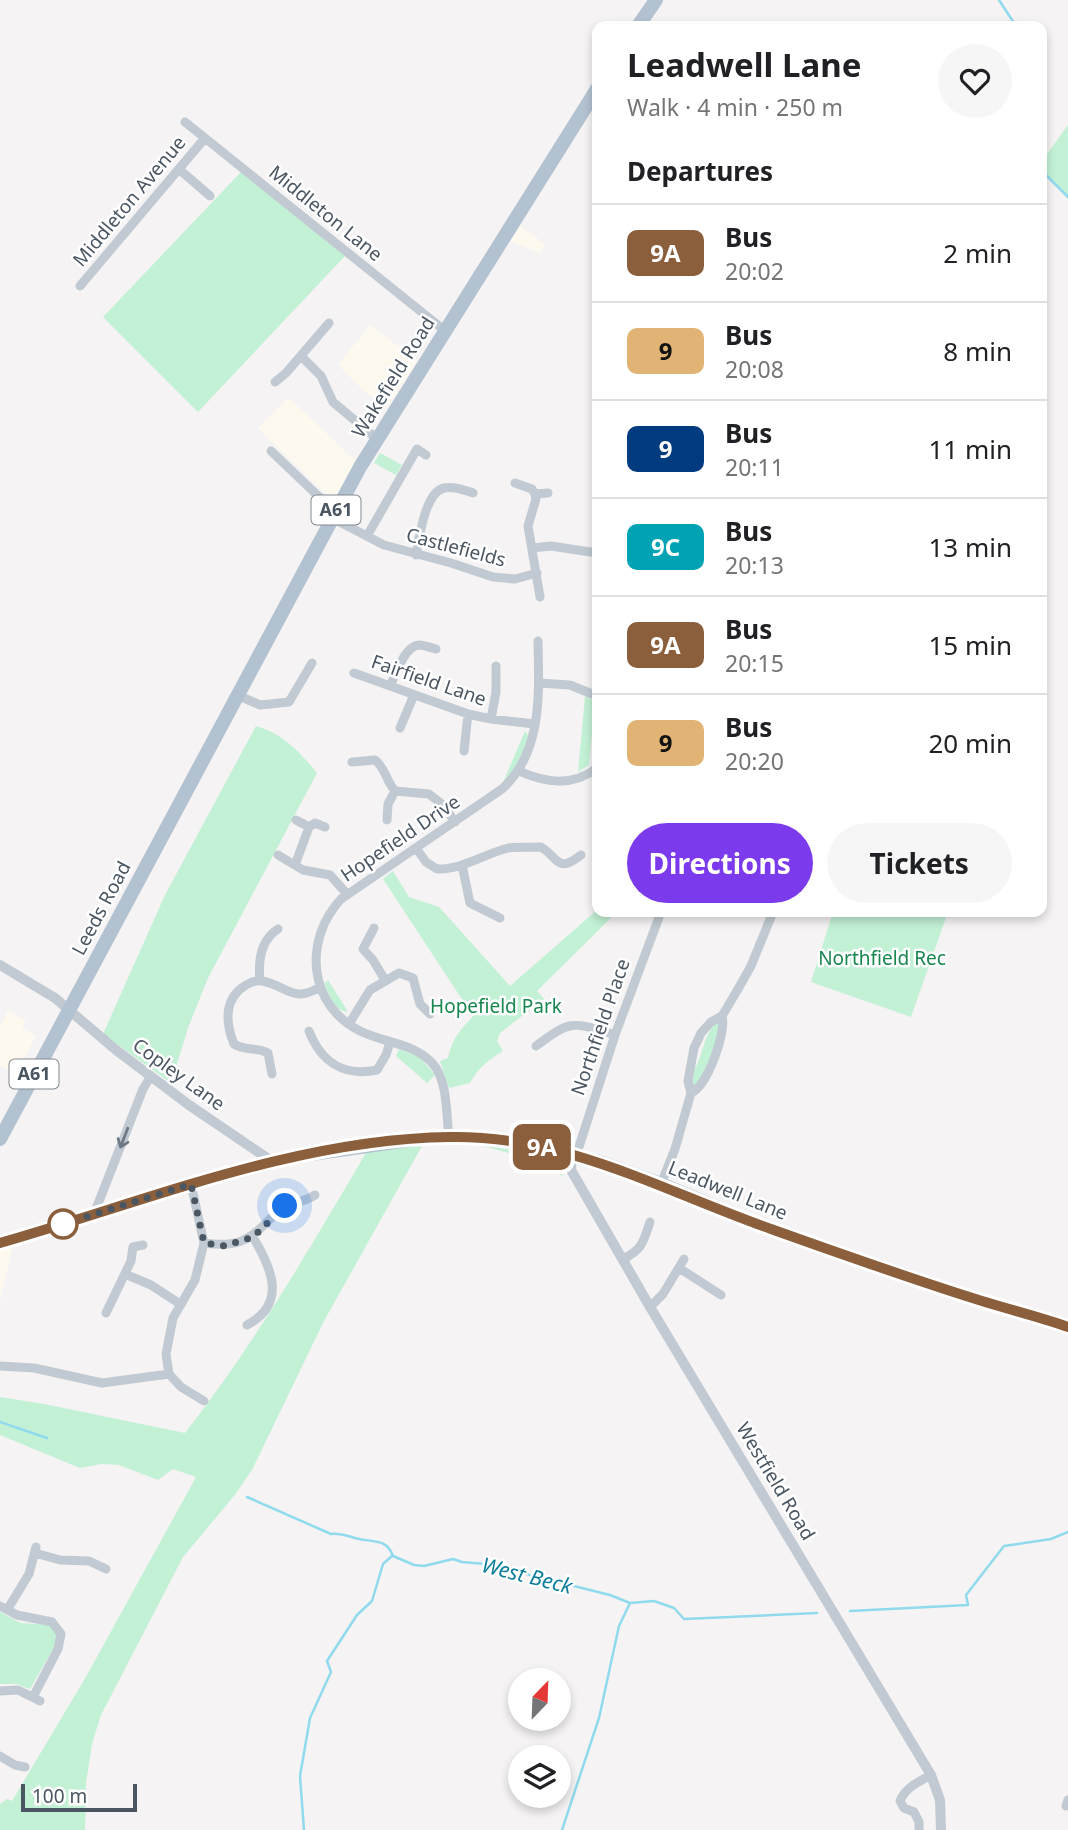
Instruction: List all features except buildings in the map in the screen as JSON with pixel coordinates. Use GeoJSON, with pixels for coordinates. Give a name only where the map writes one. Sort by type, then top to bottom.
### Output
{"type":"FeatureCollection","features":[{"type":"Feature","properties":{"kind":"main road"},"geometry":{"type":"LineString","coordinates":[[641,21],[656,0]]}},
{"type":"Feature","properties":{"kind":"main road","name":"Wakefield Road"},"geometry":{"type":"LineString","coordinates":[[237,695],[377,439],[592,97]]}},
{"type":"Feature","properties":{"kind":"main road","name":"Leeds Road"},"geometry":{"type":"LineString","coordinates":[[0,1139],[237,695]]}},
{"type":"Feature","properties":{"kind":"main road","name":"Leadwell Lane"},"geometry":{"type":"LineString","coordinates":[[0,1243],[191,1184],[273,1162],[342,1149],[449,1137],[501,1139],[574,1155],[661,1184],[767,1228],[981,1301],[1068,1327]]}},
{"type":"Feature","properties":{"kind":"street","name":"Middleton Lane"},"geometry":{"type":"LineString","coordinates":[[185,122],[444,330]]}},
{"type":"Feature","properties":{"kind":"street","name":"Middleton Avenue"},"geometry":{"type":"LineString","coordinates":[[80,286],[205,138]]}},
{"type":"Feature","properties":{"kind":"street"},"geometry":{"type":"LineString","coordinates":[[180,170],[210,196]]}},
{"type":"Feature","properties":{"kind":"street"},"geometry":{"type":"LineString","coordinates":[[272,383],[286,373],[329,323]]}},
{"type":"Feature","properties":{"kind":"street"},"geometry":{"type":"LineString","coordinates":[[320,335],[327,343]]}},
{"type":"Feature","properties":{"kind":"street"},"geometry":{"type":"LineString","coordinates":[[301,356],[321,376],[333,402],[377,439]]}},
{"type":"Feature","properties":{"kind":"street"},"geometry":{"type":"LineString","coordinates":[[367,536],[417,449],[426,455]]}},
{"type":"Feature","properties":{"kind":"street","name":"Castlefields"},"geometry":{"type":"LineString","coordinates":[[271,451],[334,515],[383,545],[505,579],[537,573]]}},
{"type":"Feature","properties":{"kind":"street"},"geometry":{"type":"LineString","coordinates":[[416,555],[425,513],[441,488],[438,476]]}},
{"type":"Feature","properties":{"kind":"street"},"geometry":{"type":"LineString","coordinates":[[515,483],[532,489],[535,494],[528,526],[532,548]]}},
{"type":"Feature","properties":{"kind":"street"},"geometry":{"type":"LineString","coordinates":[[441,488],[459,488],[473,493]]}},
{"type":"Feature","properties":{"kind":"street"},"geometry":{"type":"LineString","coordinates":[[535,494],[548,493]]}},
{"type":"Feature","properties":{"kind":"street","name":"Castlefields"},"geometry":{"type":"LineString","coordinates":[[540,597],[532,548],[551,546],[592,552]]}},
{"type":"Feature","properties":{"kind":"street","name":"Hopefield Drive"},"geometry":{"type":"LineString","coordinates":[[449,1137],[441,1078],[437,1069],[422,1054],[349,1024],[329,1004],[320,987],[315,956],[318,937],[326,918],[347,894],[456,822],[502,789],[519,771],[531,743],[535,724],[539,683],[538,641]]}},
{"type":"Feature","properties":{"kind":"street"},"geometry":{"type":"LineString","coordinates":[[390,686],[413,647],[418,645],[436,649]]}},
{"type":"Feature","properties":{"kind":"street"},"geometry":{"type":"LineString","coordinates":[[237,695],[260,705],[289,702],[312,663]]}},
{"type":"Feature","properties":{"kind":"street"},"geometry":{"type":"LineString","coordinates":[[491,719],[496,692],[496,666]]}},
{"type":"Feature","properties":{"kind":"street","name":"Fairfield Lane"},"geometry":{"type":"LineString","coordinates":[[354,673],[468,714],[535,724]]}},
{"type":"Feature","properties":{"kind":"street"},"geometry":{"type":"LineString","coordinates":[[539,683],[570,685],[592,694]]}},
{"type":"Feature","properties":{"kind":"street"},"geometry":{"type":"LineString","coordinates":[[400,727],[414,695]]}},
{"type":"Feature","properties":{"kind":"street"},"geometry":{"type":"LineString","coordinates":[[464,751],[468,714]]}},
{"type":"Feature","properties":{"kind":"street"},"geometry":{"type":"LineString","coordinates":[[352,762],[375,760],[380,764],[387,783],[395,791],[429,794],[443,805],[456,822]]}},
{"type":"Feature","properties":{"kind":"street"},"geometry":{"type":"LineString","coordinates":[[519,771],[550,782],[565,782],[592,772]]}},
{"type":"Feature","properties":{"kind":"street"},"geometry":{"type":"LineString","coordinates":[[387,820],[388,804],[395,791]]}},
{"type":"Feature","properties":{"kind":"street"},"geometry":{"type":"LineString","coordinates":[[296,820],[309,827]]}},
{"type":"Feature","properties":{"kind":"street"},"geometry":{"type":"LineString","coordinates":[[295,865],[309,827],[322,822]]}},
{"type":"Feature","properties":{"kind":"street"},"geometry":{"type":"LineString","coordinates":[[494,841],[497,852]]}},
{"type":"Feature","properties":{"kind":"street"},"geometry":{"type":"LineString","coordinates":[[416,848],[426,862],[437,870],[462,865],[508,848],[541,847],[554,860],[567,864],[581,855]]}},
{"type":"Feature","properties":{"kind":"street"},"geometry":{"type":"LineString","coordinates":[[278,855],[314,873],[330,875],[347,894]]}},
{"type":"Feature","properties":{"kind":"street"},"geometry":{"type":"LineString","coordinates":[[462,865],[470,903],[500,918]]}},
{"type":"Feature","properties":{"kind":"street","name":"Northfield Place"},"geometry":{"type":"LineString","coordinates":[[574,1155],[659,917]]}},
{"type":"Feature","properties":{"kind":"street"},"geometry":{"type":"LineString","coordinates":[[661,1184],[675,1149],[691,1093],[688,1081],[694,1048],[701,1033],[711,1022],[722,1016],[751,966],[771,917]]}},
{"type":"Feature","properties":{"kind":"street"},"geometry":{"type":"LineString","coordinates":[[260,980],[260,957],[274,932],[263,925]]}},
{"type":"Feature","properties":{"kind":"street"},"geometry":{"type":"LineString","coordinates":[[374,928],[363,949],[385,980]]}},
{"type":"Feature","properties":{"kind":"street","name":"Copley Lane"},"geometry":{"type":"LineString","coordinates":[[0,965],[55,998],[151,1076],[273,1162]]}},
{"type":"Feature","properties":{"kind":"street"},"geometry":{"type":"LineString","coordinates":[[349,1024],[370,990],[399,972],[413,978],[421,1004],[430,1014]]}},
{"type":"Feature","properties":{"kind":"street"},"geometry":{"type":"LineString","coordinates":[[272,1074],[268,1053],[234,1044],[227,1014],[233,996],[250,983],[260,980],[292,993],[303,994],[320,987]]}},
{"type":"Feature","properties":{"kind":"street"},"geometry":{"type":"LineString","coordinates":[[691,1093],[698,1090],[713,1058],[723,1029],[722,1016]]}},
{"type":"Feature","properties":{"kind":"street"},"geometry":{"type":"LineString","coordinates":[[536,1046],[560,1028],[572,1024],[615,1035]]}},
{"type":"Feature","properties":{"kind":"street"},"geometry":{"type":"LineString","coordinates":[[309,1031],[310,1045],[329,1062],[340,1069],[359,1072],[377,1070],[390,1042]]}},
{"type":"Feature","properties":{"kind":"street"},"geometry":{"type":"LineString","coordinates":[[94,1214],[143,1089],[151,1076]]}},
{"type":"Feature","properties":{"kind":"street","name":"Westfield Road"},"geometry":{"type":"LineString","coordinates":[[574,1155],[571,1170],[930,1775],[940,1800],[941,1830]]}},
{"type":"Feature","properties":{"kind":"street"},"geometry":{"type":"LineString","coordinates":[[191,1184],[204,1243],[195,1280],[180,1304],[169,1332],[166,1354],[169,1374],[181,1387],[204,1401]]}},
{"type":"Feature","properties":{"kind":"street"},"geometry":{"type":"LineString","coordinates":[[204,1243],[225,1246],[253,1237],[278,1210],[299,1204],[315,1195]]}},
{"type":"Feature","properties":{"kind":"street"},"geometry":{"type":"LineString","coordinates":[[623,1259],[641,1246],[650,1222]]}},
{"type":"Feature","properties":{"kind":"street"},"geometry":{"type":"LineString","coordinates":[[247,1325],[263,1311],[274,1289],[273,1279],[253,1237]]}},
{"type":"Feature","properties":{"kind":"street"},"geometry":{"type":"LineString","coordinates":[[106,1313],[131,1261],[133,1247],[143,1245]]}},
{"type":"Feature","properties":{"kind":"street"},"geometry":{"type":"LineString","coordinates":[[650,1307],[663,1294],[681,1263],[721,1295]]}},
{"type":"Feature","properties":{"kind":"street"},"geometry":{"type":"LineString","coordinates":[[125,1274],[151,1285],[180,1304]]}},
{"type":"Feature","properties":{"kind":"street"},"geometry":{"type":"LineString","coordinates":[[0,1366],[34,1368],[102,1383],[169,1374]]}},
{"type":"Feature","properties":{"kind":"street"},"geometry":{"type":"LineString","coordinates":[[61,1634],[52,1622],[23,1617],[4,1608],[23,1586],[35,1550],[60,1560],[89,1561],[106,1569]]}},
{"type":"Feature","properties":{"kind":"street"},"geometry":{"type":"LineString","coordinates":[[0,1691],[18,1690],[36,1699],[58,1649],[61,1634],[71,1626]]}},
{"type":"Feature","properties":{"kind":"street"},"geometry":{"type":"LineString","coordinates":[[0,1756],[15,1765],[25,1767]]}},
{"type":"Feature","properties":{"kind":"street"},"geometry":{"type":"LineString","coordinates":[[919,1830],[919,1822],[914,1812],[904,1808],[900,1801],[902,1794],[930,1775]]}},
{"type":"Feature","properties":{"kind":"shaded area"},"geometry":{"type":"Polygon","coordinates":[[[520,226],[545,244],[540,254],[510,241],[520,226]]]}},
{"type":"Feature","properties":{"kind":"shaded area"},"geometry":{"type":"Polygon","coordinates":[[[370,325],[417,361],[387,408],[364,391],[338,365],[370,325]]]}},
{"type":"Feature","properties":{"kind":"shaded area"},"geometry":{"type":"Polygon","coordinates":[[[289,398],[356,461],[333,501],[258,428],[289,398]]]}},
{"type":"Feature","properties":{"kind":"shaded area"},"geometry":{"type":"Polygon","coordinates":[[[8,1011],[26,1020],[22,1028],[36,1036],[15,1074],[0,1066],[0,1026],[8,1011]]]}},
{"type":"Feature","properties":{"kind":"shaded area"},"geometry":{"type":"Polygon","coordinates":[[[12,1247],[9,1265],[0,1302],[0,1250],[12,1247]]]}},
{"type":"Feature","properties":{"kind":"green space"},"geometry":{"type":"Polygon","coordinates":[[[1068,125],[1068,197],[1047,176],[1047,154],[1068,125]]]}},
{"type":"Feature","properties":{"kind":"green space"},"geometry":{"type":"Polygon","coordinates":[[[241,172],[345,256],[198,412],[103,317],[241,172]]]}},
{"type":"Feature","properties":{"kind":"green space"},"geometry":{"type":"Polygon","coordinates":[[[380,453],[402,465],[396,475],[374,463],[380,453]]]}},
{"type":"Feature","properties":{"kind":"green space"},"geometry":{"type":"Polygon","coordinates":[[[585,696],[592,700],[592,733],[589,765],[578,772],[585,696]]]}},
{"type":"Feature","properties":{"kind":"green space"},"geometry":{"type":"Polygon","coordinates":[[[256,726],[274,733],[290,744],[317,773],[208,978],[188,1028],[171,1083],[103,1034],[165,895],[256,726]]]}},
{"type":"Feature","properties":{"kind":"green space"},"geometry":{"type":"Polygon","coordinates":[[[525,731],[529,737],[516,768],[502,785],[525,731]]]}},
{"type":"Feature","properties":{"kind":"green space","name":"Hopefield Park"},"geometry":{"type":"Polygon","coordinates":[[[393,871],[409,897],[439,907],[510,986],[592,914],[592,917],[612,917],[537,991],[544,999],[500,1033],[497,1041],[503,1051],[480,1068],[470,1083],[449,1088],[440,1061],[448,1058],[457,1035],[473,1016],[383,879],[393,871]]]}},
{"type":"Feature","properties":{"kind":"green space","name":"Northfield Rec"},"geometry":{"type":"Polygon","coordinates":[[[831,917],[946,917],[911,1017],[811,982],[831,917]]]}},
{"type":"Feature","properties":{"kind":"green space"},"geometry":{"type":"Polygon","coordinates":[[[328,980],[347,1012],[332,1001],[324,984],[328,980]]]}},
{"type":"Feature","properties":{"kind":"green space"},"geometry":{"type":"Polygon","coordinates":[[[718,1021],[721,1027],[709,1061],[696,1086],[693,1086],[692,1072],[696,1068],[708,1034],[718,1021]]]}},
{"type":"Feature","properties":{"kind":"green space"},"geometry":{"type":"Polygon","coordinates":[[[399,1049],[420,1057],[435,1075],[427,1083],[396,1056],[399,1049]]]}},
{"type":"Feature","properties":{"kind":"green space"},"geometry":{"type":"Polygon","coordinates":[[[475,1144],[547,1156],[565,1178],[544,1162],[475,1144]]]}},
{"type":"Feature","properties":{"kind":"green space"},"geometry":{"type":"Polygon","coordinates":[[[422,1146],[324,1321],[252,1470],[183,1557],[101,1715],[92,1744],[86,1783],[85,1830],[0,1830],[0,1804],[7,1799],[12,1801],[87,1675],[196,1477],[173,1469],[158,1480],[119,1465],[101,1464],[80,1468],[0,1435],[0,1397],[185,1433],[258,1331],[367,1151],[422,1146]]]}},
{"type":"Feature","properties":{"kind":"green space"},"geometry":{"type":"Polygon","coordinates":[[[0,1612],[21,1623],[51,1625],[57,1636],[54,1647],[30,1689],[16,1684],[0,1684],[0,1612]]]}},
{"type":"Feature","properties":{"kind":"waterway"},"geometry":{"type":"LineString","coordinates":[[999,0],[1013,21]]}},
{"type":"Feature","properties":{"kind":"waterway"},"geometry":{"type":"LineString","coordinates":[[1047,176],[1068,197]]}},
{"type":"Feature","properties":{"kind":"waterway"},"geometry":{"type":"LineString","coordinates":[[0,1422],[47,1438]]}},
{"type":"Feature","properties":{"kind":"waterway","name":"West Beck"},"geometry":{"type":"LineString","coordinates":[[247,1497],[331,1534],[384,1544],[393,1556],[414,1565],[424,1566],[453,1559],[486,1564],[610,1595],[630,1603],[654,1601],[674,1608],[684,1619],[817,1613]]}},
{"type":"Feature","properties":{"kind":"waterway","name":"West Beck"},"geometry":{"type":"LineString","coordinates":[[850,1611],[968,1605],[966,1595],[1004,1546],[1051,1539],[1068,1532]]}},
{"type":"Feature","properties":{"kind":"waterway"},"geometry":{"type":"LineString","coordinates":[[304,1830],[300,1776],[310,1718],[331,1672],[327,1661],[357,1615],[372,1601],[383,1564],[392,1556]]}},
{"type":"Feature","properties":{"kind":"waterway"},"geometry":{"type":"LineString","coordinates":[[562,1830],[599,1718],[619,1626],[630,1603]]}},
{"type":"Feature","properties":{"kind":"bus line","name":"9A"},"geometry":{"type":"LineString","coordinates":[[0,1243],[191,1184],[298,1156],[423,1138],[501,1139],[600,1162],[772,1230],[981,1301],[1068,1327]]}},
{"type":"Feature","properties":{"kind":"route"},"geometry":{"type":"LineString","coordinates":[[63,1224],[191,1184],[204,1243],[225,1246],[253,1237],[285,1206]]}}]}
